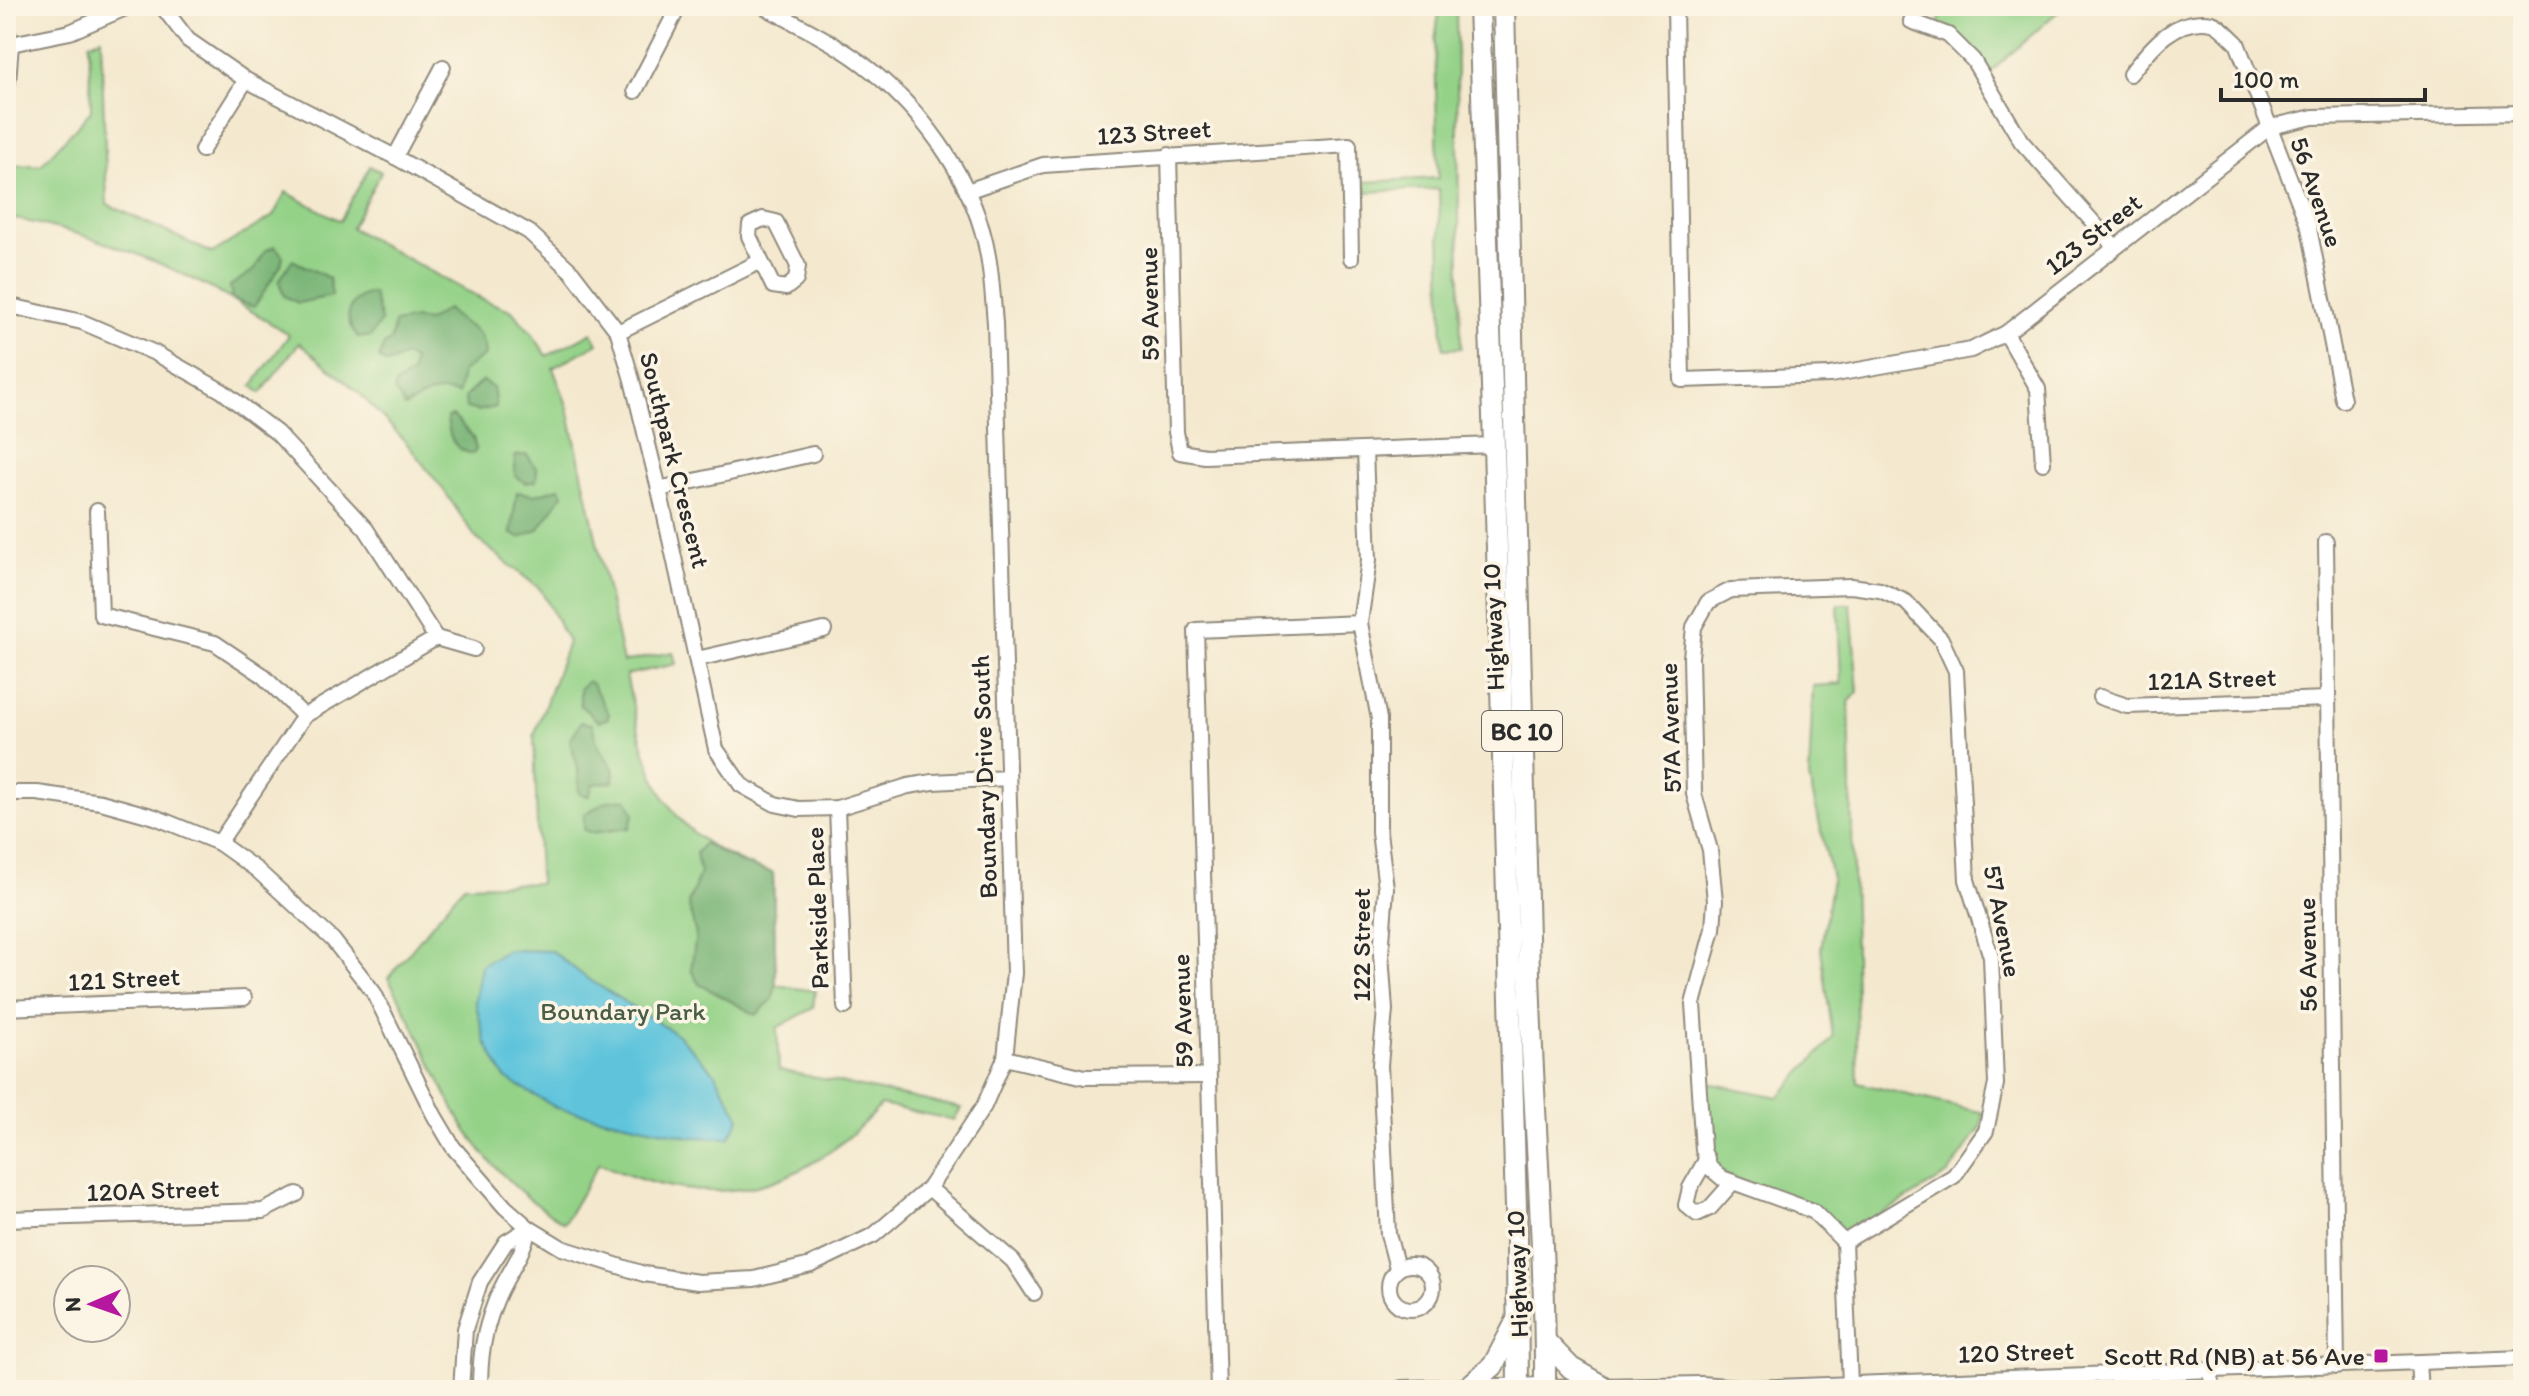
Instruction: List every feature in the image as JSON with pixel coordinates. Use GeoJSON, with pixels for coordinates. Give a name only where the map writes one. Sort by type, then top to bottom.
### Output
{"type":"FeatureCollection","features":[{"type":"Feature","properties":{"kind":"highway","name":"Highway 10"},"geometry":{"type":"LineString","coordinates":[[1479,6],[1494,445],[1518,1389]]}},
{"type":"Feature","properties":{"kind":"highway","name":"Highway 10"},"geometry":{"type":"LineString","coordinates":[[1504,6],[1506,197],[1545,1388]]}},
{"type":"Feature","properties":{"kind":"highway"},"geometry":{"type":"LineString","coordinates":[[1467,1388],[1493,1366],[1518,1319]]}},
{"type":"Feature","properties":{"kind":"highway"},"geometry":{"type":"LineString","coordinates":[[1545,1341],[1571,1368],[1602,1386]]}},
{"type":"Feature","properties":{"kind":"main road","name":"120 Street"},"geometry":{"type":"LineString","coordinates":[[1402,1390],[1545,1388]]}},
{"type":"Feature","properties":{"kind":"street"},"geometry":{"type":"LineString","coordinates":[[11,44],[70,32],[130,6]]}},
{"type":"Feature","properties":{"kind":"street","name":"Southpark Crescent"},"geometry":{"type":"LineString","coordinates":[[162,6],[188,40],[246,80],[395,157],[529,232],[572,272],[618,332],[659,489],[716,749],[741,785],[775,804],[799,809],[837,808],[908,786],[933,782],[1008,778]]}},
{"type":"Feature","properties":{"kind":"street"},"geometry":{"type":"LineString","coordinates":[[635,91],[679,6]]}},
{"type":"Feature","properties":{"kind":"street","name":"Boundary Drive South"},"geometry":{"type":"LineString","coordinates":[[6,793],[37,793],[101,802],[155,817],[219,843],[257,870],[333,940],[374,993],[453,1147],[505,1207],[529,1228],[562,1248],[644,1274],[698,1282],[754,1279],[811,1265],[874,1235],[929,1188],[984,1106],[1005,1058],[1014,973],[995,323],[988,254],[960,176],[930,131],[896,92],[871,70],[763,6]]}},
{"type":"Feature","properties":{"kind":"street","name":"123 Street"},"geometry":{"type":"LineString","coordinates":[[1675,6],[1682,380],[1830,375],[1971,350],[2006,333],[2270,127],[2313,117],[2523,113]]}},
{"type":"Feature","properties":{"kind":"street"},"geometry":{"type":"LineString","coordinates":[[1911,21],[1948,35],[1973,60],[2021,141],[2115,247]]}},
{"type":"Feature","properties":{"kind":"street","name":"56 Avenue"},"geometry":{"type":"LineString","coordinates":[[2130,74],[2156,42],[2186,23],[2214,23],[2237,43],[2309,228],[2343,400]]}},
{"type":"Feature","properties":{"kind":"street"},"geometry":{"type":"LineString","coordinates":[[6,27],[11,44],[8,82]]}},
{"type":"Feature","properties":{"kind":"street"},"geometry":{"type":"LineString","coordinates":[[395,157],[443,67]]}},
{"type":"Feature","properties":{"kind":"street"},"geometry":{"type":"LineString","coordinates":[[202,150],[246,80]]}},
{"type":"Feature","properties":{"kind":"street","name":"123 Street"},"geometry":{"type":"LineString","coordinates":[[967,191],[1043,165],[1349,145],[1351,258]]}},
{"type":"Feature","properties":{"kind":"street","name":"59 Avenue"},"geometry":{"type":"LineString","coordinates":[[1169,155],[1176,432],[1180,452],[1205,456],[1365,450]]}},
{"type":"Feature","properties":{"kind":"street"},"geometry":{"type":"LineString","coordinates":[[763,219],[776,222],[798,266],[796,280],[786,288],[773,286],[759,262],[749,236],[750,225],[763,219]]}},
{"type":"Feature","properties":{"kind":"street"},"geometry":{"type":"LineString","coordinates":[[618,332],[759,262]]}},
{"type":"Feature","properties":{"kind":"street"},"geometry":{"type":"LineString","coordinates":[[6,305],[82,322],[155,353],[222,391],[277,433],[366,529],[436,638],[474,649]]}},
{"type":"Feature","properties":{"kind":"street"},"geometry":{"type":"LineString","coordinates":[[2006,333],[2038,389],[2043,463]]}},
{"type":"Feature","properties":{"kind":"street"},"geometry":{"type":"LineString","coordinates":[[1365,450],[1494,445]]}},
{"type":"Feature","properties":{"kind":"street","name":"122 Street"},"geometry":{"type":"LineString","coordinates":[[1365,450],[1369,560],[1360,623],[1379,719],[1379,832],[1386,888],[1381,954],[1385,1010],[1380,1065],[1388,1234],[1397,1268]]}},
{"type":"Feature","properties":{"kind":"street"},"geometry":{"type":"LineString","coordinates":[[659,489],[813,454]]}},
{"type":"Feature","properties":{"kind":"street"},"geometry":{"type":"LineString","coordinates":[[97,511],[101,615],[215,643],[261,674],[304,716]]}},
{"type":"Feature","properties":{"kind":"street","name":"56 Avenue"},"geometry":{"type":"LineString","coordinates":[[2326,542],[2337,1366]]}},
{"type":"Feature","properties":{"kind":"street","name":"57 Avenue"},"geometry":{"type":"LineString","coordinates":[[1694,627],[1708,602],[1731,590],[1851,586],[1880,590],[1906,602],[1941,639],[1956,671],[1967,880],[1991,957],[1996,1084],[1986,1131],[1954,1176],[1844,1242]]}},
{"type":"Feature","properties":{"kind":"street","name":"59 Avenue"},"geometry":{"type":"LineString","coordinates":[[1218,1390],[1196,630],[1360,623]]}},
{"type":"Feature","properties":{"kind":"street","name":"57A Avenue"},"geometry":{"type":"LineString","coordinates":[[1694,627],[1691,657],[1694,794],[1710,850],[1715,901],[1713,929],[1693,1004],[1703,1150],[1707,1158]]}},
{"type":"Feature","properties":{"kind":"street"},"geometry":{"type":"LineString","coordinates":[[697,659],[824,630]]}},
{"type":"Feature","properties":{"kind":"street"},"geometry":{"type":"LineString","coordinates":[[219,843],[304,716],[436,638]]}},
{"type":"Feature","properties":{"kind":"street","name":"121A Street"},"geometry":{"type":"LineString","coordinates":[[2100,697],[2127,706],[2328,699]]}},
{"type":"Feature","properties":{"kind":"street","name":"Parkside Place"},"geometry":{"type":"LineString","coordinates":[[837,808],[845,1007]]}},
{"type":"Feature","properties":{"kind":"street","name":"121 Street"},"geometry":{"type":"LineString","coordinates":[[6,1008],[244,998]]}},
{"type":"Feature","properties":{"kind":"street"},"geometry":{"type":"LineString","coordinates":[[1005,1058],[1085,1077],[1208,1076]]}},
{"type":"Feature","properties":{"kind":"street"},"geometry":{"type":"LineString","coordinates":[[1707,1158],[1690,1188],[1686,1205],[1697,1214],[1710,1208],[1733,1182]]}},
{"type":"Feature","properties":{"kind":"street"},"geometry":{"type":"LineString","coordinates":[[1707,1158],[1710,1168],[1722,1178],[1813,1211],[1844,1242],[1850,1384]]}},
{"type":"Feature","properties":{"kind":"street"},"geometry":{"type":"LineString","coordinates":[[929,1188],[1013,1261],[1034,1293]]}},
{"type":"Feature","properties":{"kind":"street","name":"120A Street"},"geometry":{"type":"LineString","coordinates":[[6,1219],[263,1211],[297,1194]]}},
{"type":"Feature","properties":{"kind":"street"},"geometry":{"type":"LineString","coordinates":[[461,1390],[465,1329],[480,1282],[506,1242],[529,1228]]}},
{"type":"Feature","properties":{"kind":"street"},"geometry":{"type":"LineString","coordinates":[[480,1390],[480,1351],[495,1301],[524,1250],[529,1228]]}},
{"type":"Feature","properties":{"kind":"street","name":"120 Street"},"geometry":{"type":"LineString","coordinates":[[1545,1388],[1701,1384],[1772,1389],[2523,1358]]}},
{"type":"Feature","properties":{"kind":"street"},"geometry":{"type":"LineString","coordinates":[[2418,1363],[2420,1390]]}},
{"type":"Feature","properties":{"kind":"street"},"geometry":{"type":"LineString","coordinates":[[2211,1371],[2212,1390]]}},
{"type":"Feature","properties":{"kind":"green space"},"geometry":{"type":"Polygon","coordinates":[[[1440,6],[1456,6],[1461,348],[1443,349],[1439,189],[1364,192],[1364,182],[1438,178],[1435,40],[1440,6]]]}},
{"type":"Feature","properties":{"kind":"green space"},"geometry":{"type":"Polygon","coordinates":[[[1942,6],[2064,6],[1986,76],[1938,28],[1942,6]]]}},
{"type":"Feature","properties":{"kind":"green space","name":"Boundary Park"},"geometry":{"type":"Polygon","coordinates":[[[101,38],[107,204],[212,253],[273,216],[286,192],[340,221],[370,166],[381,172],[351,228],[483,300],[511,310],[547,356],[592,332],[598,343],[553,368],[568,408],[623,662],[673,652],[676,664],[626,675],[643,745],[666,800],[683,822],[706,842],[735,859],[773,873],[776,985],[815,991],[813,1008],[777,1028],[779,1070],[961,1108],[954,1120],[881,1105],[850,1136],[818,1160],[785,1177],[751,1187],[715,1191],[678,1188],[639,1179],[599,1163],[564,1223],[519,1190],[481,1151],[460,1120],[388,978],[464,885],[539,883],[534,736],[568,642],[541,590],[476,538],[404,440],[358,392],[299,343],[261,393],[252,386],[289,335],[222,294],[154,261],[82,235],[6,217],[6,166],[41,165],[91,111],[89,43],[101,38]]]}},
{"type":"Feature","properties":{"kind":"green space"},"geometry":{"type":"Polygon","coordinates":[[[275,246],[283,256],[281,265],[254,307],[232,299],[230,286],[254,270],[265,251],[275,246]]]}},
{"type":"Feature","properties":{"kind":"green space"},"geometry":{"type":"Polygon","coordinates":[[[292,260],[329,278],[332,296],[298,303],[284,296],[279,281],[292,260]]]}},
{"type":"Feature","properties":{"kind":"green space"},"geometry":{"type":"Polygon","coordinates":[[[373,293],[381,321],[370,337],[358,337],[350,323],[350,309],[358,299],[373,293]]]}},
{"type":"Feature","properties":{"kind":"green space"},"geometry":{"type":"Polygon","coordinates":[[[447,309],[477,332],[484,344],[485,355],[462,372],[458,394],[430,394],[405,407],[394,390],[396,384],[412,373],[413,360],[405,356],[387,364],[379,358],[384,345],[391,340],[394,323],[415,319],[428,321],[447,309]]]}},
{"type":"Feature","properties":{"kind":"green space"},"geometry":{"type":"Polygon","coordinates":[[[482,381],[493,388],[496,407],[478,411],[466,408],[465,397],[482,381]]]}},
{"type":"Feature","properties":{"kind":"green space"},"geometry":{"type":"Polygon","coordinates":[[[453,416],[473,437],[476,450],[473,454],[460,449],[453,441],[447,417],[453,416]]]}},
{"type":"Feature","properties":{"kind":"green space"},"geometry":{"type":"Polygon","coordinates":[[[527,455],[537,469],[536,481],[526,483],[515,476],[515,456],[527,455]]]}},
{"type":"Feature","properties":{"kind":"green space"},"geometry":{"type":"Polygon","coordinates":[[[559,488],[563,494],[538,530],[519,538],[511,533],[517,492],[535,495],[559,488]]]}},
{"type":"Feature","properties":{"kind":"green space"},"geometry":{"type":"Polygon","coordinates":[[[1838,604],[1851,604],[1858,692],[1849,702],[1858,1083],[1984,1113],[1981,1127],[1948,1174],[1845,1236],[1817,1208],[1726,1176],[1709,1144],[1703,1082],[1779,1097],[1833,1038],[1821,949],[1832,878],[1809,778],[1813,686],[1841,684],[1838,604]]]}},
{"type":"Feature","properties":{"kind":"green space"},"geometry":{"type":"Polygon","coordinates":[[[588,681],[609,714],[607,719],[598,721],[580,705],[580,688],[588,681]]]}},
{"type":"Feature","properties":{"kind":"green space"},"geometry":{"type":"Polygon","coordinates":[[[581,722],[592,724],[598,745],[614,771],[613,782],[593,784],[589,796],[579,794],[578,768],[570,740],[581,722]]]}},
{"type":"Feature","properties":{"kind":"green space"},"geometry":{"type":"Polygon","coordinates":[[[627,799],[634,813],[629,828],[592,833],[584,830],[584,814],[607,801],[627,799]]]}},
{"type":"Feature","properties":{"kind":"green space"},"geometry":{"type":"Polygon","coordinates":[[[704,843],[741,863],[773,873],[776,985],[772,1000],[756,1015],[699,984],[691,970],[696,935],[688,903],[700,874],[696,853],[704,843]]]}},
{"type":"Feature","properties":{"kind":"water"},"geometry":{"type":"Polygon","coordinates":[[[508,950],[552,951],[585,977],[678,1035],[714,1072],[740,1118],[729,1138],[691,1137],[557,1108],[505,1078],[485,1041],[475,1001],[481,965],[508,950]]]}},
{"type":"Feature","properties":{"kind":"place","name":"Scott Rd (NB) at 56 Ave"},"geometry":{"type":"Point","coordinates":[2381,1356]}}]}
